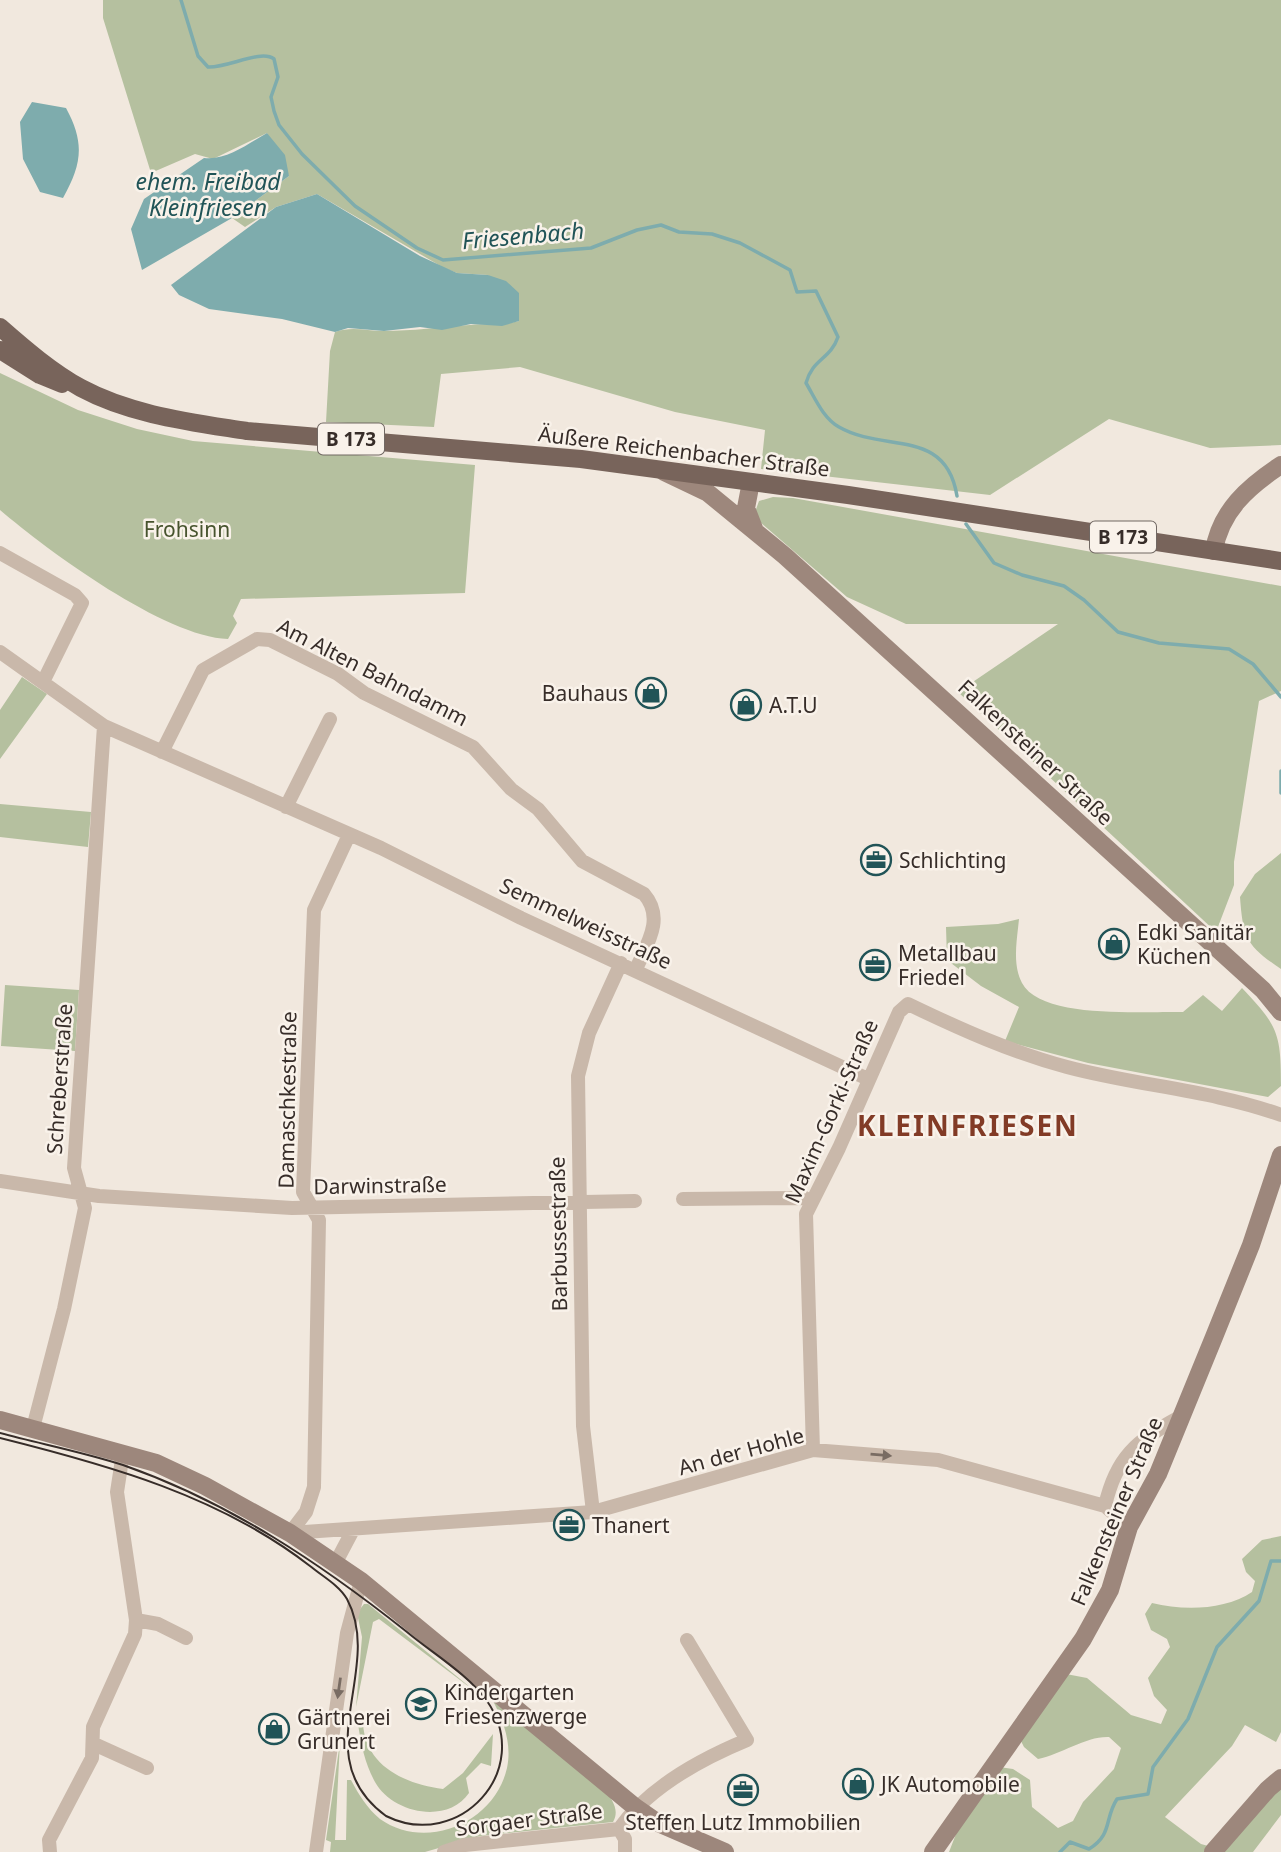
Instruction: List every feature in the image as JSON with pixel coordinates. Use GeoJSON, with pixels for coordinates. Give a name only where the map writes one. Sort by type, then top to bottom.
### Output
{"type":"FeatureCollection","features":[{"type":"Feature","properties":{"kind":"main road","name":"Äußere Reichenbacher Straße"},"geometry":{"type":"LineString","coordinates":[[0,327],[45,364],[82,388]]}},
{"type":"Feature","properties":{"kind":"main road","name":"Äußere Reichenbacher Straße"},"geometry":{"type":"LineString","coordinates":[[0,351],[40,375],[167,417],[247,431],[528,453],[732,479],[1281,561]]}},
{"type":"Feature","properties":{"kind":"main road"},"geometry":{"type":"LineString","coordinates":[[1214,551],[1216,534],[1227,513],[1242,495],[1281,465]]}},
{"type":"Feature","properties":{"kind":"main road","name":"Falkensteiner Straße"},"geometry":{"type":"LineString","coordinates":[[659,470],[708,493],[755,531],[960,712],[1263,990],[1281,1012]]}},
{"type":"Feature","properties":{"kind":"main road"},"geometry":{"type":"LineString","coordinates":[[730,511],[728,501],[732,479]]}},
{"type":"Feature","properties":{"kind":"main road"},"geometry":{"type":"LineString","coordinates":[[751,482],[746,508],[755,531]]}},
{"type":"Feature","properties":{"kind":"main road","name":"Falkensteiner Straße"},"geometry":{"type":"LineString","coordinates":[[933,1852],[1096,1619],[1110,1590],[1129,1527],[1158,1474],[1251,1245],[1281,1155]]}},
{"type":"Feature","properties":{"kind":"main road"},"geometry":{"type":"LineString","coordinates":[[0,1420],[156,1463],[290,1533],[361,1581],[635,1807],[667,1827],[725,1852]]}},
{"type":"Feature","properties":{"kind":"main road"},"geometry":{"type":"LineString","coordinates":[[1213,1852],[1268,1789],[1281,1778]]}},
{"type":"Feature","properties":{"kind":"street"},"geometry":{"type":"LineString","coordinates":[[0,553],[75,595],[82,603],[44,682]]}},
{"type":"Feature","properties":{"kind":"street","name":"Am Alten Bahndamm"},"geometry":{"type":"LineString","coordinates":[[162,752],[203,670],[257,639],[270,640],[338,674],[364,693],[473,747],[511,789],[538,809],[582,861],[644,894],[654,911],[654,924],[636,969]]}},
{"type":"Feature","properties":{"kind":"street","name":"Semmelweisstraße"},"geometry":{"type":"LineString","coordinates":[[0,652],[104,726],[349,835],[868,1079]]}},
{"type":"Feature","properties":{"kind":"street"},"geometry":{"type":"LineString","coordinates":[[286,807],[330,719]]}},
{"type":"Feature","properties":{"kind":"street","name":"Schreberstraße"},"geometry":{"type":"LineString","coordinates":[[33,1428],[85,1208],[74,1168],[104,726]]}},
{"type":"Feature","properties":{"kind":"street","name":"Damaschkestraße"},"geometry":{"type":"LineString","coordinates":[[290,1533],[306,1512],[314,1487],[320,1220],[303,1192],[314,909],[349,835]]}},
{"type":"Feature","properties":{"kind":"street","name":"Barbussestraße"},"geometry":{"type":"LineString","coordinates":[[593,1512],[583,1426],[579,1063],[589,1033],[621,963]]}},
{"type":"Feature","properties":{"kind":"street","name":"Maxim-Gorki-Straße"},"geometry":{"type":"LineString","coordinates":[[813,1450],[806,1214],[839,1148],[899,1012],[908,1004],[985,1041],[1068,1067],[1224,1097],[1281,1115]]}},
{"type":"Feature","properties":{"kind":"street","name":"Darwinstraße"},"geometry":{"type":"LineString","coordinates":[[0,1181],[178,1202],[292,1208],[635,1200]]}},
{"type":"Feature","properties":{"kind":"street"},"geometry":{"type":"LineString","coordinates":[[683,1199],[805,1198],[811,1202]]}},
{"type":"Feature","properties":{"kind":"street"},"geometry":{"type":"LineString","coordinates":[[1105,1506],[1117,1467],[1132,1447],[1180,1417]]}},
{"type":"Feature","properties":{"kind":"street","name":"An der Hohle"},"geometry":{"type":"LineString","coordinates":[[290,1533],[593,1512],[813,1450],[938,1460],[1105,1506],[1129,1527]]}},
{"type":"Feature","properties":{"kind":"street"},"geometry":{"type":"LineString","coordinates":[[50,1852],[49,1840],[92,1758],[93,1727],[132,1644],[136,1620],[117,1492],[123,1453]]}},
{"type":"Feature","properties":{"kind":"street"},"geometry":{"type":"LineString","coordinates":[[335,1564],[353,1530]]}},
{"type":"Feature","properties":{"kind":"street"},"geometry":{"type":"LineString","coordinates":[[316,1852],[347,1633],[361,1581]]}},
{"type":"Feature","properties":{"kind":"street"},"geometry":{"type":"LineString","coordinates":[[136,1620],[158,1624],[186,1638]]}},
{"type":"Feature","properties":{"kind":"street"},"geometry":{"type":"LineString","coordinates":[[625,1852],[625,1839],[619,1829],[635,1807],[650,1794],[747,1740],[687,1640]]}},
{"type":"Feature","properties":{"kind":"street"},"geometry":{"type":"LineString","coordinates":[[94,1744],[147,1768]]}},
{"type":"Feature","properties":{"kind":"street","name":"Sorgaer Straße"},"geometry":{"type":"LineString","coordinates":[[443,1852],[619,1829]]}},
{"type":"Feature","properties":{"kind":"green space"},"geometry":{"type":"Polygon","coordinates":[[[103,0],[1281,0],[1281,445],[1210,448],[1109,419],[990,495],[761,469],[765,430],[675,412],[520,367],[441,374],[434,427],[326,422],[330,351],[335,332],[353,329],[405,330],[519,321],[488,275],[457,273],[444,268],[317,194],[276,207],[245,227],[232,218],[289,176],[267,133],[213,159],[195,154],[151,173],[103,18],[103,0]]]}},
{"type":"Feature","properties":{"kind":"green space","name":"Frohsinn"},"geometry":{"type":"Polygon","coordinates":[[[0,373],[78,410],[137,429],[193,441],[475,465],[465,593],[241,599],[233,616],[237,623],[228,639],[202,635],[173,624],[108,589],[47,547],[0,510],[0,373]]]}},
{"type":"Feature","properties":{"kind":"green space"},"geometry":{"type":"Polygon","coordinates":[[[773,497],[793,498],[1281,586],[1281,691],[1259,701],[1234,862],[1234,885],[1216,932],[958,692],[1058,624],[906,624],[847,597],[760,522],[755,512],[759,501],[773,497]]]}},
{"type":"Feature","properties":{"kind":"green space"},"geometry":{"type":"Polygon","coordinates":[[[22,677],[47,694],[0,759],[0,710],[22,677]]]}},
{"type":"Feature","properties":{"kind":"green space"},"geometry":{"type":"Polygon","coordinates":[[[0,804],[91,812],[88,847],[0,837],[0,804]]]}},
{"type":"Feature","properties":{"kind":"green space"},"geometry":{"type":"Polygon","coordinates":[[[1281,853],[1281,969],[1261,954],[1249,940],[1243,923],[1240,897],[1255,874],[1281,853]]]}},
{"type":"Feature","properties":{"kind":"green space"},"geometry":{"type":"Polygon","coordinates":[[[1019,919],[1016,952],[1019,976],[1033,995],[1050,1003],[1096,1011],[1183,1012],[1203,995],[1222,1011],[1242,988],[1275,1031],[1280,1054],[1281,1086],[1268,1097],[1088,1063],[1005,1041],[1019,1007],[981,986],[947,960],[946,927],[998,924],[1019,919]]]}},
{"type":"Feature","properties":{"kind":"green space"},"geometry":{"type":"Polygon","coordinates":[[[5,985],[79,990],[75,1051],[1,1046],[5,985]]]}},
{"type":"Feature","properties":{"kind":"green space"},"geometry":{"type":"Polygon","coordinates":[[[1281,1536],[1281,1732],[1276,1742],[1245,1725],[1232,1746],[1165,1817],[1201,1844],[1219,1849],[1281,1783],[1281,1815],[1253,1852],[949,1852],[956,1834],[999,1767],[1013,1769],[1030,1780],[1032,1807],[1058,1828],[1073,1821],[1083,1802],[1114,1769],[1121,1748],[1109,1737],[1100,1737],[1038,1759],[1024,1747],[1019,1737],[1066,1674],[1087,1678],[1131,1715],[1161,1724],[1167,1710],[1154,1696],[1148,1678],[1170,1647],[1167,1639],[1151,1630],[1145,1614],[1152,1603],[1191,1608],[1217,1605],[1241,1598],[1252,1592],[1255,1581],[1246,1572],[1242,1559],[1262,1540],[1281,1536]]]}},
{"type":"Feature","properties":{"kind":"green space"},"geometry":{"type":"Polygon","coordinates":[[[364,1604],[368,1604],[476,1692],[379,1619],[373,1622],[356,1707],[362,1637],[357,1613],[364,1604]]]}},
{"type":"Feature","properties":{"kind":"green space"},"geometry":{"type":"Polygon","coordinates":[[[493,1701],[605,1789],[615,1809],[613,1822],[480,1836],[425,1852],[330,1852],[331,1842],[326,1840],[340,1742],[335,1840],[346,1840],[347,1780],[351,1780],[380,1819],[398,1828],[418,1833],[438,1832],[474,1817],[489,1803],[500,1787],[507,1768],[508,1742],[493,1701]]]}},
{"type":"Feature","properties":{"kind":"green space"},"geometry":{"type":"Polygon","coordinates":[[[363,1723],[365,1738],[379,1761],[415,1783],[443,1789],[463,1773],[493,1734],[491,1766],[481,1763],[466,1778],[469,1793],[459,1803],[447,1809],[434,1812],[406,1808],[383,1793],[375,1782],[361,1739],[358,1724],[363,1723]]]}},
{"type":"Feature","properties":{"kind":"water"},"geometry":{"type":"Polygon","coordinates":[[[32,102],[66,108],[76,132],[79,153],[77,164],[63,198],[40,192],[23,159],[20,122],[32,102]]]}},
{"type":"Feature","properties":{"kind":"water","name":"ehem. Freibad Kleinfriesen"},"geometry":{"type":"Polygon","coordinates":[[[267,133],[285,155],[289,176],[232,218],[142,270],[131,229],[144,199],[204,158],[229,154],[267,133]]]}},
{"type":"Feature","properties":{"kind":"water"},"geometry":{"type":"Polygon","coordinates":[[[317,194],[420,256],[457,273],[488,275],[506,281],[519,293],[519,321],[502,326],[471,324],[442,330],[420,327],[384,331],[348,328],[335,332],[282,319],[209,309],[179,295],[171,285],[276,207],[317,194]]]}},
{"type":"Feature","properties":{"kind":"waterway","name":"Friesenbach"},"geometry":{"type":"LineString","coordinates":[[181,0],[198,56],[208,67],[261,56],[274,59],[278,77],[271,97],[274,111],[279,125],[302,154],[355,206],[417,248],[443,260],[591,248],[637,230],[661,225],[679,232],[712,234],[740,243],[790,270],[797,292],[816,291],[838,337],[831,350],[813,368],[806,383],[824,413],[833,423],[857,435],[911,445],[927,451],[940,460],[951,474],[957,496]]}},
{"type":"Feature","properties":{"kind":"waterway","name":"Friesenbach"},"geometry":{"type":"LineString","coordinates":[[966,524],[994,563],[1022,575],[1064,586],[1084,600],[1118,632],[1159,643],[1229,649],[1253,664],[1281,697]]}},
{"type":"Feature","properties":{"kind":"waterway","name":"Friesenbach"},"geometry":{"type":"LineString","coordinates":[[1281,771],[1281,793]]}},
{"type":"Feature","properties":{"kind":"waterway","name":"Friesenbach"},"geometry":{"type":"LineString","coordinates":[[1060,1852],[1070,1842],[1089,1849],[1102,1838],[1117,1799],[1148,1794],[1153,1767],[1188,1719],[1217,1647],[1259,1601],[1271,1561],[1281,1561]]}},
{"type":"Feature","properties":{"kind":"tram line"},"geometry":{"type":"LineString","coordinates":[[0,1433],[123,1465],[162,1480],[237,1516],[341,1582],[460,1673],[487,1701],[499,1727],[502,1753],[495,1777],[482,1798],[463,1814],[439,1823],[413,1824],[386,1816],[362,1792],[351,1767],[348,1740],[358,1654],[356,1626],[344,1594],[310,1566],[239,1520],[201,1502],[122,1472],[0,1438]]}},
{"type":"Feature","properties":{"kind":"place","name":"Bauhaus"},"geometry":{"type":"Point","coordinates":[651,693]}},
{"type":"Feature","properties":{"kind":"place","name":"A.T.U"},"geometry":{"type":"Point","coordinates":[746,705]}},
{"type":"Feature","properties":{"kind":"place","name":"Schlichting"},"geometry":{"type":"Point","coordinates":[876,860]}},
{"type":"Feature","properties":{"kind":"place","name":"Edki Sanitär Küchen"},"geometry":{"type":"Point","coordinates":[1114,944]}},
{"type":"Feature","properties":{"kind":"place","name":"Metallbau Friedel"},"geometry":{"type":"Point","coordinates":[875,965]}},
{"type":"Feature","properties":{"kind":"place","name":"Thanert"},"geometry":{"type":"Point","coordinates":[569,1525]}},
{"type":"Feature","properties":{"kind":"place","name":"Kindergarten Friesenzwerge"},"geometry":{"type":"Point","coordinates":[421,1704]}},
{"type":"Feature","properties":{"kind":"place","name":"Gärtnerei Grunert"},"geometry":{"type":"Point","coordinates":[274,1729]}},
{"type":"Feature","properties":{"kind":"place","name":"JK Automobile"},"geometry":{"type":"Point","coordinates":[858,1784]}},
{"type":"Feature","properties":{"kind":"place","name":"Steffen Lutz Immobilien"},"geometry":{"type":"Point","coordinates":[743,1790]}},
{"type":"Feature","properties":{"kind":"district","name":"KLEINFRIESEN"},"geometry":{"type":"Point","coordinates":[968,1125]}}]}
